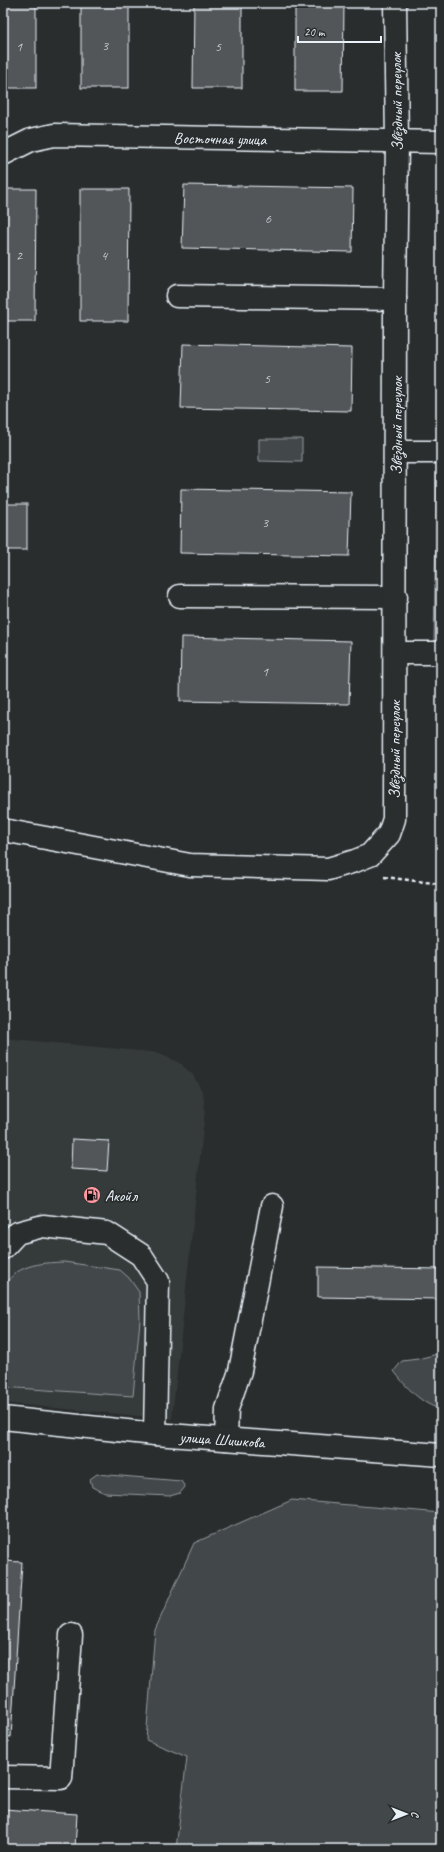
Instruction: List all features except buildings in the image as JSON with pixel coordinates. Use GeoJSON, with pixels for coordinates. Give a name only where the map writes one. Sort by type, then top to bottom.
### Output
{"type":"FeatureCollection","features":[{"type":"Feature","properties":{"kind":"street","name":"Звёздный переулок"},"geometry":{"type":"LineString","coordinates":[[3,830],[190,865],[328,869],[355,862],[370,855],[389,834],[394,819],[396,597],[395,298],[397,142],[395,3]]}},
{"type":"Feature","properties":{"kind":"street","name":"Восточная улица"},"geometry":{"type":"LineString","coordinates":[[3,154],[31,140],[54,135],[441,142]]}},
{"type":"Feature","properties":{"kind":"street"},"geometry":{"type":"LineString","coordinates":[[177,296],[395,298]]}},
{"type":"Feature","properties":{"kind":"street"},"geometry":{"type":"LineString","coordinates":[[396,452],[441,452]]}},
{"type":"Feature","properties":{"kind":"street"},"geometry":{"type":"LineString","coordinates":[[180,596],[396,597]]}},
{"type":"Feature","properties":{"kind":"street"},"geometry":{"type":"LineString","coordinates":[[395,653],[441,653]]}},
{"type":"Feature","properties":{"kind":"street"},"geometry":{"type":"LineString","coordinates":[[226,1439],[227,1409],[240,1371],[272,1206]]}},
{"type":"Feature","properties":{"kind":"street"},"geometry":{"type":"LineString","coordinates":[[3,1248],[17,1233],[43,1226],[107,1233],[141,1255],[158,1281],[155,1434]]}},
{"type":"Feature","properties":{"kind":"street","name":"улица Шишкова"},"geometry":{"type":"LineString","coordinates":[[3,1418],[155,1434],[441,1455]]}},
{"type":"Feature","properties":{"kind":"street"},"geometry":{"type":"LineString","coordinates":[[3,1778],[60,1778],[71,1635]]}},
{"type":"Feature","properties":{"kind":"shaded area"},"geometry":{"type":"Polygon","coordinates":[[[259,439],[302,439],[302,462],[259,461],[259,439]]]}},
{"type":"Feature","properties":{"kind":"shaded area"},"geometry":{"type":"Polygon","coordinates":[[[437,462],[441,462],[441,643],[434,643],[437,462]]]}},
{"type":"Feature","properties":{"kind":"shaded area"},"geometry":{"type":"Polygon","coordinates":[[[3,1038],[160,1053],[181,1064],[193,1075],[203,1093],[205,1110],[172,1419],[3,1403],[3,1038]]]}},
{"type":"Feature","properties":{"kind":"shaded area"},"geometry":{"type":"Polygon","coordinates":[[[64,1262],[120,1270],[129,1278],[139,1292],[140,1320],[133,1396],[3,1387],[3,1290],[8,1281],[21,1270],[37,1264],[64,1262]]]}},
{"type":"Feature","properties":{"kind":"shaded area"},"geometry":{"type":"Polygon","coordinates":[[[441,1353],[441,1409],[434,1407],[414,1394],[394,1371],[402,1361],[418,1359],[441,1353]]]}},
{"type":"Feature","properties":{"kind":"shaded area"},"geometry":{"type":"Polygon","coordinates":[[[97,1474],[181,1481],[185,1487],[180,1493],[170,1496],[105,1493],[92,1487],[90,1479],[97,1474]]]}},
{"type":"Feature","properties":{"kind":"shaded area"},"geometry":{"type":"Polygon","coordinates":[[[292,1500],[441,1513],[441,1849],[176,1849],[187,1757],[146,1740],[155,1630],[194,1543],[292,1500]]]}},
{"type":"Feature","properties":{"kind":"place","name":"Акойл"},"geometry":{"type":"Point","coordinates":[92,1195]}}]}
